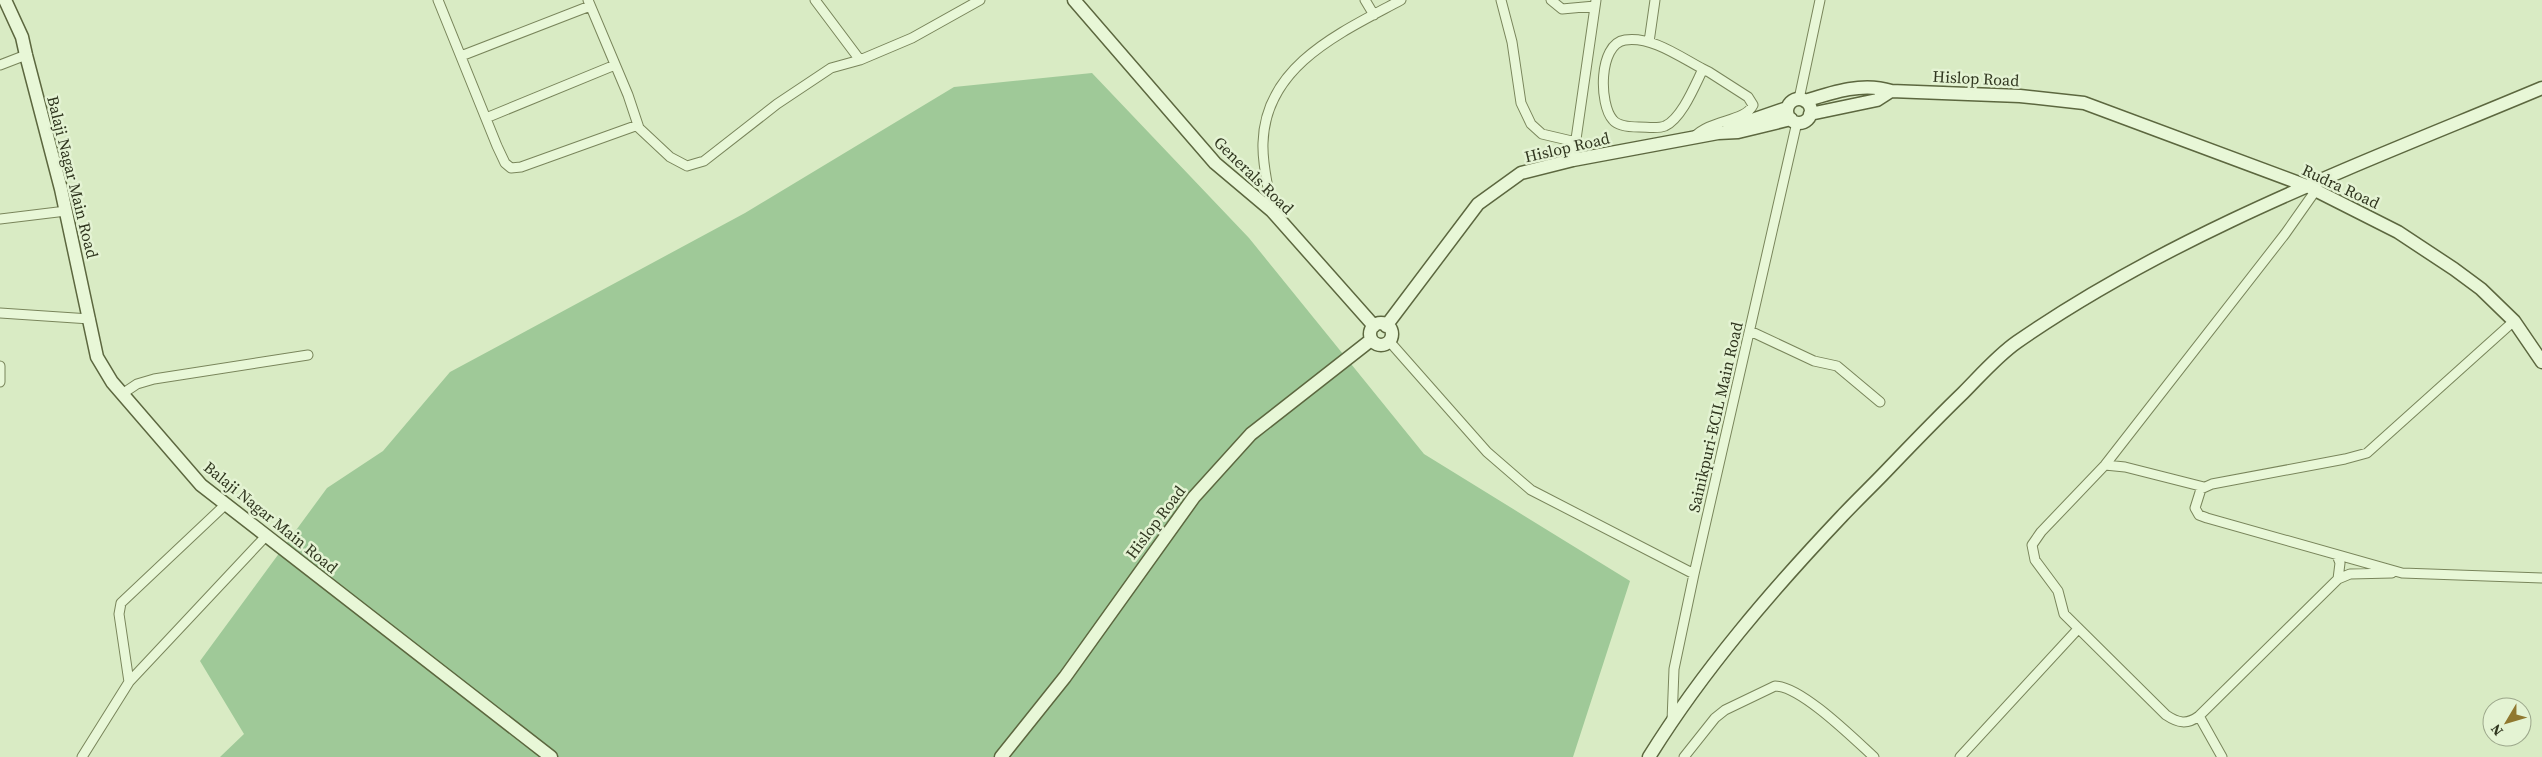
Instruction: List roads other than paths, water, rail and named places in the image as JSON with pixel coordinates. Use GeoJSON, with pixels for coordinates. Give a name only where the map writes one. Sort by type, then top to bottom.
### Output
{"type":"FeatureCollection","features":[{"type":"Feature","properties":{"kind":"street","name":"Balaji Nagar Main Road"},"geometry":{"type":"LineString","coordinates":[[5,0],[22,37],[66,211],[98,357],[103,369],[122,394],[201,485],[551,757]]}},
{"type":"Feature","properties":{"kind":"street"},"geometry":{"type":"LineString","coordinates":[[438,0],[501,154],[511,168],[521,167],[638,125]]}},
{"type":"Feature","properties":{"kind":"street"},"geometry":{"type":"LineString","coordinates":[[815,0],[860,60]]}},
{"type":"Feature","properties":{"kind":"street"},"geometry":{"type":"LineString","coordinates":[[461,56],[589,3],[638,125],[678,163],[687,166],[698,164],[730,142],[777,104],[831,68],[860,60],[912,38],[980,0]]}},
{"type":"Feature","properties":{"kind":"street","name":"Generals Road"},"geometry":{"type":"LineString","coordinates":[[1074,0],[1215,163],[1272,211],[1380,326]]}},
{"type":"Feature","properties":{"kind":"street"},"geometry":{"type":"LineString","coordinates":[[1365,0],[1374,14]]}},
{"type":"Feature","properties":{"kind":"street"},"geometry":{"type":"LineString","coordinates":[[1272,211],[1263,144],[1264,128],[1276,96],[1292,71],[1306,56],[1374,14],[1401,0]]}},
{"type":"Feature","properties":{"kind":"street"},"geometry":{"type":"LineString","coordinates":[[1501,0],[1512,42],[1521,103],[1528,118],[1537,131],[1542,134],[1576,142]]}},
{"type":"Feature","properties":{"kind":"street"},"geometry":{"type":"LineString","coordinates":[[1551,0],[1562,8],[1596,3],[1573,160]]}},
{"type":"Feature","properties":{"kind":"street"},"geometry":{"type":"LineString","coordinates":[[1649,42],[1655,0]]}},
{"type":"Feature","properties":{"kind":"street"},"geometry":{"type":"LineString","coordinates":[[1802,100],[1820,0]]}},
{"type":"Feature","properties":{"kind":"street"},"geometry":{"type":"LineString","coordinates":[[1692,138],[1706,126],[1745,114],[1753,105],[1748,97],[1703,69],[1649,42],[1619,41],[1608,51],[1604,72],[1606,100],[1610,115],[1618,124],[1650,128],[1664,126],[1685,105],[1703,69]]}},
{"type":"Feature","properties":{"kind":"street"},"geometry":{"type":"LineString","coordinates":[[0,65],[26,55]]}},
{"type":"Feature","properties":{"kind":"street"},"geometry":{"type":"LineString","coordinates":[[486,118],[615,65]]}},
{"type":"Feature","properties":{"kind":"street"},"geometry":{"type":"LineString","coordinates":[[1802,100],[1810,107],[1810,114],[1805,120],[1792,116],[1791,101],[1874,86],[1891,91]]}},
{"type":"Feature","properties":{"kind":"street"},"geometry":{"type":"LineString","coordinates":[[1649,757],[1672,721],[1745,626],[1843,514],[1982,373],[2013,345],[2118,277],[2312,188],[2542,88]]}},
{"type":"Feature","properties":{"kind":"street","name":"Hislop Road"},"geometry":{"type":"LineString","coordinates":[[1810,114],[1877,100],[1891,91],[2020,96],[2084,103]]}},
{"type":"Feature","properties":{"kind":"street","name":"Rudra Road"},"geometry":{"type":"LineString","coordinates":[[2084,103],[2312,188],[2420,245],[2481,289],[2514,321],[2542,362]]}},
{"type":"Feature","properties":{"kind":"street","name":"Hislop Road"},"geometry":{"type":"LineString","coordinates":[[1380,326],[1478,204],[1521,173],[1573,160],[1718,133],[1746,131],[1792,116]]}},
{"type":"Feature","properties":{"kind":"street","name":"Sainikpuri-ECIL Main Road"},"geometry":{"type":"LineString","coordinates":[[1672,721],[1674,669],[1750,331],[1792,116]]}},
{"type":"Feature","properties":{"kind":"street"},"geometry":{"type":"LineString","coordinates":[[2312,188],[2285,234],[2106,465],[2064,506],[2032,545],[2036,560],[2058,591],[2064,614],[2166,716],[2181,723],[2192,721],[2199,716],[2338,579],[2350,574],[2402,573],[2542,578]]}},
{"type":"Feature","properties":{"kind":"street"},"geometry":{"type":"LineString","coordinates":[[0,219],[66,211]]}},
{"type":"Feature","properties":{"kind":"street"},"geometry":{"type":"LineString","coordinates":[[0,313],[90,319]]}},
{"type":"Feature","properties":{"kind":"street"},"geometry":{"type":"LineString","coordinates":[[2106,465],[2125,467],[2204,487],[2232,479],[2345,460],[2367,453],[2514,321]]}},
{"type":"Feature","properties":{"kind":"street"},"geometry":{"type":"LineString","coordinates":[[1380,326],[1391,333],[1389,341],[1380,345],[1371,340],[1370,333],[1380,326]]}},
{"type":"Feature","properties":{"kind":"street"},"geometry":{"type":"LineString","coordinates":[[1750,331],[1814,361],[1837,366],[1880,402]]}},
{"type":"Feature","properties":{"kind":"street","name":"Hislop Road"},"geometry":{"type":"LineString","coordinates":[[1001,757],[1065,677],[1194,496],[1251,434],[1371,340]]}},
{"type":"Feature","properties":{"kind":"street"},"geometry":{"type":"LineString","coordinates":[[1389,341],[1487,452],[1531,490],[1694,574]]}},
{"type":"Feature","properties":{"kind":"street"},"geometry":{"type":"LineString","coordinates":[[122,394],[138,384],[154,379],[308,355]]}},
{"type":"Feature","properties":{"kind":"street"},"geometry":{"type":"LineString","coordinates":[[0,366],[0,382]]}},
{"type":"Feature","properties":{"kind":"street"},"geometry":{"type":"LineString","coordinates":[[2204,487],[2196,502],[2195,508],[2199,515],[2402,573]]}},
{"type":"Feature","properties":{"kind":"street"},"geometry":{"type":"LineString","coordinates":[[129,682],[119,614],[121,603],[226,504]]}},
{"type":"Feature","properties":{"kind":"street"},"geometry":{"type":"LineString","coordinates":[[82,757],[129,682],[266,536]]}},
{"type":"Feature","properties":{"kind":"street"},"geometry":{"type":"LineString","coordinates":[[2337,555],[2340,563],[2338,579]]}},
{"type":"Feature","properties":{"kind":"street"},"geometry":{"type":"LineString","coordinates":[[1960,757],[2078,629]]}},
{"type":"Feature","properties":{"kind":"street"},"geometry":{"type":"LineString","coordinates":[[1684,757],[1715,718],[1725,710],[1775,686],[1783,686],[1794,691],[1834,721],[1874,757]]}},
{"type":"Feature","properties":{"kind":"street"},"geometry":{"type":"LineString","coordinates":[[2199,716],[2222,757]]}}]}
